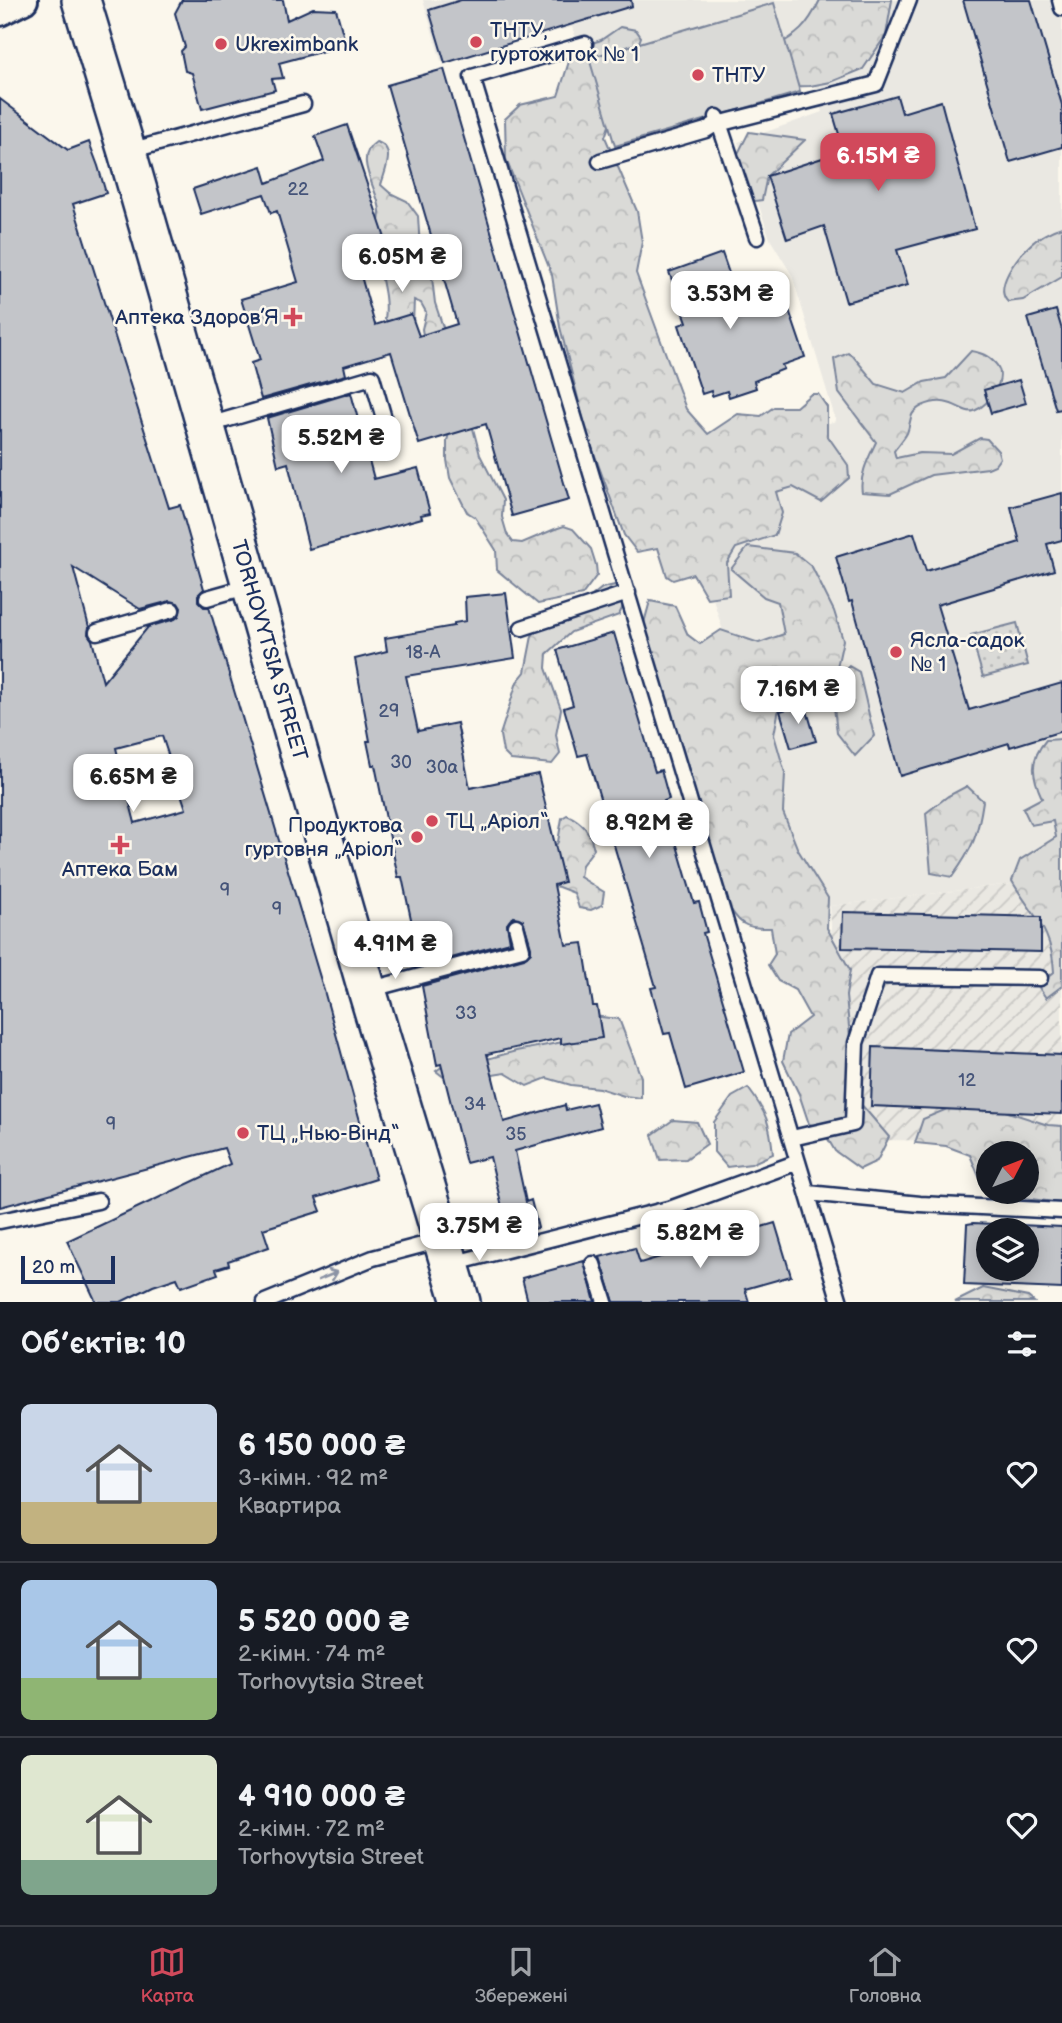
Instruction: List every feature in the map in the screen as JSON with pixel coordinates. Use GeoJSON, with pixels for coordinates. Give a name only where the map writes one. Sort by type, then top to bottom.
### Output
{"type":"FeatureCollection","features":[{"type":"Feature","properties":{"kind":"main road","name":"TORHOVYTSIA STREET"},"geometry":{"type":"LineString","coordinates":[[80,0],[127,152],[367,990],[461,1302]]}},
{"type":"Feature","properties":{"kind":"street"},"geometry":{"type":"LineString","coordinates":[[0,12],[24,0]]}},
{"type":"Feature","properties":{"kind":"lane"},"geometry":{"type":"LineString","coordinates":[[600,161],[706,130],[718,120],[876,84],[909,0]]}},
{"type":"Feature","properties":{"kind":"lane"},"geometry":{"type":"LineString","coordinates":[[1060,0],[1062,8]]}},
{"type":"Feature","properties":{"kind":"lane"},"geometry":{"type":"LineString","coordinates":[[585,44],[472,77],[840,1302]]}},
{"type":"Feature","properties":{"kind":"lane"},"geometry":{"type":"LineString","coordinates":[[127,152],[303,104]]}},
{"type":"Feature","properties":{"kind":"lane"},"geometry":{"type":"LineString","coordinates":[[718,120],[757,237]]}},
{"type":"Feature","properties":{"kind":"lane"},"geometry":{"type":"LineString","coordinates":[[204,426],[372,377],[383,415]]}},
{"type":"Feature","properties":{"kind":"lane"},"geometry":{"type":"LineString","coordinates":[[207,598],[252,585]]}},
{"type":"Feature","properties":{"kind":"lane"},"geometry":{"type":"LineString","coordinates":[[522,628],[628,593]]}},
{"type":"Feature","properties":{"kind":"lane"},"geometry":{"type":"LineString","coordinates":[[97,632],[172,610]]}},
{"type":"Feature","properties":{"kind":"lane"},"geometry":{"type":"LineString","coordinates":[[367,990],[522,949],[516,926]]}},
{"type":"Feature","properties":{"kind":"lane"},"geometry":{"type":"LineString","coordinates":[[792,1138],[853,1124],[856,1043],[878,976],[1040,978]]}},
{"type":"Feature","properties":{"kind":"lane"},"geometry":{"type":"LineString","coordinates":[[265,1302],[373,1258],[445,1252],[672,1208],[798,1162]]}},
{"type":"Feature","properties":{"kind":"lane"},"geometry":{"type":"LineString","coordinates":[[808,1193],[920,1204],[1062,1211]]}},
{"type":"Feature","properties":{"kind":"lane"},"geometry":{"type":"LineString","coordinates":[[0,1221],[99,1201]]}},
{"type":"Feature","properties":{"kind":"lane"},"geometry":{"type":"LineString","coordinates":[[593,1264],[605,1302]]}},
{"type":"Feature","properties":{"kind":"shaded area","name":"ТНТУ"},"geometry":{"type":"Polygon","coordinates":[[[423,0],[837,0],[801,90],[616,150],[572,27],[441,61],[423,0]]]}},
{"type":"Feature","properties":{"kind":"shaded area","name":"Ясла-садок № 1"},"geometry":{"type":"Polygon","coordinates":[[[847,0],[1062,0],[1062,878],[830,906],[807,905],[673,468],[836,421],[792,275],[770,239],[738,142],[822,112],[814,89],[847,0]]]}},
{"type":"Feature","properties":{"kind":"shaded area"},"geometry":{"type":"Polygon","coordinates":[[[1062,878],[1062,1141],[841,1140],[830,906],[1062,878]]]}},
{"type":"Feature","properties":{"kind":"green space"},"geometry":{"type":"Polygon","coordinates":[[[820,0],[892,0],[886,35],[863,69],[831,82],[776,87],[771,49],[801,29],[820,0]]]}},
{"type":"Feature","properties":{"kind":"green space"},"geometry":{"type":"Polygon","coordinates":[[[774,3],[800,92],[615,146],[589,58],[774,3]]]}},
{"type":"Feature","properties":{"kind":"green space"},"geometry":{"type":"Polygon","coordinates":[[[620,27],[636,30],[641,37],[605,137],[637,211],[642,242],[636,273],[686,409],[708,434],[738,414],[761,416],[774,407],[796,407],[811,394],[818,394],[827,407],[827,435],[848,465],[849,478],[821,502],[793,487],[776,492],[782,513],[775,535],[736,548],[727,563],[729,595],[707,598],[693,574],[673,580],[667,576],[658,548],[637,552],[624,535],[587,434],[560,327],[552,275],[506,159],[505,119],[520,105],[558,96],[573,49],[601,40],[620,27]]]}},
{"type":"Feature","properties":{"kind":"green space"},"geometry":{"type":"Polygon","coordinates":[[[749,132],[805,140],[767,176],[762,200],[755,201],[735,182],[730,169],[749,132]]]}},
{"type":"Feature","properties":{"kind":"green space"},"geometry":{"type":"Polygon","coordinates":[[[376,142],[386,149],[388,154],[381,185],[407,201],[418,216],[420,249],[432,278],[435,303],[459,375],[480,455],[503,500],[502,517],[507,534],[513,542],[522,543],[564,526],[573,529],[591,549],[596,565],[597,575],[582,595],[538,604],[497,570],[496,550],[475,517],[467,512],[450,478],[447,441],[452,422],[425,347],[422,329],[426,312],[421,303],[414,300],[413,324],[399,333],[385,319],[385,300],[376,244],[380,212],[366,166],[369,149],[376,142]]]}},
{"type":"Feature","properties":{"kind":"green space"},"geometry":{"type":"Polygon","coordinates":[[[1062,227],[1062,277],[1023,300],[1008,302],[1003,289],[1013,265],[1036,240],[1062,227]]]}},
{"type":"Feature","properties":{"kind":"green space"},"geometry":{"type":"Polygon","coordinates":[[[971,351],[987,356],[999,369],[999,383],[991,397],[974,411],[941,402],[922,406],[912,415],[907,433],[894,451],[896,458],[920,453],[951,454],[980,438],[987,439],[998,451],[1000,458],[995,465],[931,475],[890,494],[862,492],[863,473],[876,442],[839,393],[834,359],[848,353],[876,384],[905,393],[924,382],[946,378],[971,351]]]}},
{"type":"Feature","properties":{"kind":"green space"},"geometry":{"type":"Polygon","coordinates":[[[748,547],[795,553],[812,567],[834,611],[843,640],[836,672],[820,680],[806,697],[779,708],[774,735],[785,773],[783,812],[798,850],[828,898],[827,928],[850,970],[846,996],[860,1103],[889,1137],[877,1161],[860,1169],[835,1151],[821,1127],[809,1124],[799,1094],[783,1061],[788,1034],[810,1017],[795,990],[778,981],[768,965],[775,954],[771,928],[747,926],[742,923],[725,900],[644,623],[650,601],[675,606],[688,635],[700,644],[721,630],[759,643],[784,634],[778,602],[764,597],[731,569],[748,547]]]}},
{"type":"Feature","properties":{"kind":"green space"},"geometry":{"type":"Polygon","coordinates":[[[615,585],[625,602],[619,615],[571,632],[547,654],[546,668],[561,709],[556,735],[560,754],[552,764],[511,760],[503,752],[500,735],[517,682],[525,672],[532,636],[539,627],[578,607],[602,588],[615,585]]]}},
{"type":"Feature","properties":{"kind":"green space"},"geometry":{"type":"Polygon","coordinates":[[[1017,623],[1028,665],[983,677],[971,635],[1017,623]]]}},
{"type":"Feature","properties":{"kind":"green space"},"geometry":{"type":"Polygon","coordinates":[[[849,666],[859,672],[874,736],[855,756],[837,733],[831,681],[849,666]]]}},
{"type":"Feature","properties":{"kind":"green space"},"geometry":{"type":"Polygon","coordinates":[[[1062,739],[1062,986],[1046,998],[1038,986],[1054,972],[1050,944],[1012,881],[1020,860],[1056,837],[1053,821],[1031,825],[1023,808],[1042,798],[1034,775],[1037,754],[1046,740],[1062,739]]]}},
{"type":"Feature","properties":{"kind":"green space"},"geometry":{"type":"Polygon","coordinates":[[[967,786],[983,801],[973,841],[952,877],[931,873],[926,813],[967,786]]]}},
{"type":"Feature","properties":{"kind":"green space"},"geometry":{"type":"Polygon","coordinates":[[[567,815],[585,828],[594,849],[582,865],[580,877],[604,892],[602,905],[591,910],[579,908],[574,893],[556,886],[522,899],[558,842],[562,818],[567,815]]]}},
{"type":"Feature","properties":{"kind":"green space"},"geometry":{"type":"Polygon","coordinates":[[[592,1016],[619,1019],[641,1077],[641,1098],[547,1078],[527,1086],[505,1073],[450,1082],[436,1071],[447,1063],[469,1064],[516,1051],[578,1039],[592,1016]]]}},
{"type":"Feature","properties":{"kind":"green space"},"geometry":{"type":"Polygon","coordinates":[[[748,1088],[766,1119],[773,1154],[751,1164],[727,1167],[714,1152],[714,1122],[732,1097],[748,1088]]]}},
{"type":"Feature","properties":{"kind":"green space"},"geometry":{"type":"Polygon","coordinates":[[[947,1109],[1005,1111],[1048,1125],[1062,1126],[1062,1203],[1040,1200],[1040,1141],[976,1141],[976,1169],[970,1155],[946,1146],[915,1143],[923,1119],[947,1109]]]}},
{"type":"Feature","properties":{"kind":"green space"},"geometry":{"type":"Polygon","coordinates":[[[673,1120],[697,1122],[707,1144],[686,1159],[660,1160],[652,1135],[673,1120]]]}},
{"type":"Feature","properties":{"kind":"green space"},"geometry":{"type":"Polygon","coordinates":[[[983,1288],[1028,1297],[1034,1302],[955,1302],[983,1288]]]}},
{"type":"Feature","properties":{"kind":"building"},"geometry":{"type":"Polygon","coordinates":[[[182,0],[283,0],[287,20],[313,8],[336,9],[346,45],[279,63],[283,78],[272,79],[275,90],[202,109],[192,73],[185,71],[181,51],[185,47],[175,13],[182,0]]]}},
{"type":"Feature","properties":{"kind":"building","name":"ТНТУ, гуртожиток № 1"},"geometry":{"type":"Polygon","coordinates":[[[461,0],[631,0],[632,6],[445,63],[429,10],[461,0]]]}},
{"type":"Feature","properties":{"kind":"building"},"geometry":{"type":"Polygon","coordinates":[[[963,0],[1031,0],[1062,105],[1062,147],[1010,162],[963,0]]]}},
{"type":"Feature","properties":{"kind":"building"},"geometry":{"type":"Polygon","coordinates":[[[444,69],[569,500],[512,516],[486,424],[419,444],[391,352],[344,366],[346,375],[261,399],[251,363],[260,360],[241,299],[298,282],[277,211],[271,213],[264,194],[201,214],[193,189],[262,166],[267,183],[324,161],[315,136],[347,125],[385,238],[353,248],[375,325],[411,314],[419,336],[457,324],[387,85],[444,69]]]}},
{"type":"Feature","properties":{"kind":"building"},"geometry":{"type":"Polygon","coordinates":[[[897,96],[902,113],[941,101],[975,229],[897,250],[908,285],[846,302],[824,226],[787,239],[767,176],[844,151],[833,114],[897,96]]]}},
{"type":"Feature","properties":{"kind":"building"},"geometry":{"type":"Polygon","coordinates":[[[0,99],[68,150],[89,142],[98,166],[106,193],[73,204],[169,508],[180,505],[204,589],[198,595],[198,601],[204,607],[209,607],[325,994],[376,1179],[316,1198],[321,1211],[263,1229],[269,1247],[228,1261],[229,1265],[216,1269],[218,1274],[181,1287],[177,1278],[153,1286],[121,1302],[96,1302],[67,1241],[230,1164],[224,1148],[0,1207],[0,99]],[[73,567],[89,627],[88,634],[103,682],[148,627],[175,619],[181,608],[178,603],[170,601],[140,609],[73,567]],[[162,736],[116,748],[135,823],[186,809],[162,736]]]}},
{"type":"Feature","properties":{"kind":"building"},"geometry":{"type":"Polygon","coordinates":[[[722,253],[741,308],[749,305],[752,313],[767,307],[771,317],[789,310],[805,357],[782,365],[784,369],[754,381],[756,388],[729,397],[727,391],[712,396],[711,391],[702,394],[679,325],[687,322],[669,272],[722,253]]]}},
{"type":"Feature","properties":{"kind":"building"},"geometry":{"type":"Polygon","coordinates":[[[1056,310],[1062,330],[1062,409],[1056,410],[1028,318],[1056,310]]]}},
{"type":"Feature","properties":{"kind":"building"},"geometry":{"type":"Polygon","coordinates":[[[1019,380],[1026,403],[991,413],[984,390],[1019,380]]]}},
{"type":"Feature","properties":{"kind":"building"},"geometry":{"type":"Polygon","coordinates":[[[351,393],[374,479],[418,468],[430,513],[421,515],[422,518],[309,549],[288,463],[278,466],[267,418],[351,393]]]}},
{"type":"Feature","properties":{"kind":"building"},"geometry":{"type":"Polygon","coordinates":[[[1062,493],[1062,540],[1047,544],[1054,570],[937,605],[969,710],[1062,683],[1062,731],[1010,747],[1009,743],[900,776],[852,601],[849,602],[836,557],[914,533],[926,571],[1020,542],[1011,507],[1062,493]]]}},
{"type":"Feature","properties":{"kind":"building"},"geometry":{"type":"Polygon","coordinates":[[[506,593],[515,658],[406,676],[418,731],[457,723],[470,788],[538,774],[564,882],[554,885],[566,945],[583,943],[593,1006],[597,1006],[602,1038],[561,1044],[561,1038],[487,1054],[504,1122],[565,1105],[566,1110],[595,1103],[601,1127],[515,1151],[526,1202],[531,1200],[538,1228],[487,1239],[481,1211],[502,1207],[490,1157],[466,1163],[441,1064],[437,1065],[422,986],[524,958],[531,952],[531,947],[523,920],[514,917],[507,924],[510,942],[415,968],[410,944],[416,942],[402,877],[398,877],[375,765],[372,765],[355,659],[387,651],[385,638],[454,626],[454,623],[466,621],[465,597],[506,593]]]}},
{"type":"Feature","properties":{"kind":"building"},"geometry":{"type":"Polygon","coordinates":[[[614,633],[655,772],[661,770],[669,799],[664,801],[694,903],[699,902],[707,932],[703,933],[744,1072],[686,1089],[670,1033],[664,1034],[651,988],[656,987],[587,754],[578,756],[564,708],[573,705],[557,650],[614,633]]]}},
{"type":"Feature","properties":{"kind":"building"},"geometry":{"type":"Polygon","coordinates":[[[805,704],[816,741],[791,748],[780,711],[805,704]]]}},
{"type":"Feature","properties":{"kind":"building"},"geometry":{"type":"Polygon","coordinates":[[[843,912],[1041,917],[1041,952],[842,948],[843,912]]]}},
{"type":"Feature","properties":{"kind":"building"},"geometry":{"type":"Polygon","coordinates":[[[873,1047],[1062,1055],[1062,1114],[871,1106],[873,1047]]]}},
{"type":"Feature","properties":{"kind":"building"},"geometry":{"type":"Polygon","coordinates":[[[775,1223],[791,1276],[745,1289],[749,1302],[614,1302],[600,1257],[635,1248],[640,1263],[775,1223]]]}},
{"type":"Feature","properties":{"kind":"building"},"geometry":{"type":"Polygon","coordinates":[[[976,1223],[976,1281],[1039,1281],[1039,1226],[1062,1227],[1062,1289],[964,1285],[967,1224],[976,1223]]]}},
{"type":"Feature","properties":{"kind":"building"},"geometry":{"type":"Polygon","coordinates":[[[584,1261],[595,1302],[528,1302],[522,1278],[584,1261]]]}},
{"type":"Feature","properties":{"kind":"place","name":"ТНТУ, гуртожиток № 1"},"geometry":{"type":"Point","coordinates":[476,42]}},
{"type":"Feature","properties":{"kind":"place","name":"Ukreximbank"},"geometry":{"type":"Point","coordinates":[221,44]}},
{"type":"Feature","properties":{"kind":"place","name":"ТНТУ"},"geometry":{"type":"Point","coordinates":[698,75]}},
{"type":"Feature","properties":{"kind":"place","name":"Аптека Здоров’Я"},"geometry":{"type":"Point","coordinates":[293,317]}},
{"type":"Feature","properties":{"kind":"place","name":"Ясла-садок № 1"},"geometry":{"type":"Point","coordinates":[896,652]}},
{"type":"Feature","properties":{"kind":"place","name":"ТЦ „Аріол“"},"geometry":{"type":"Point","coordinates":[432,821]}},
{"type":"Feature","properties":{"kind":"place","name":"Продуктова гуртовня „Аріол“"},"geometry":{"type":"Point","coordinates":[417,837]}},
{"type":"Feature","properties":{"kind":"place","name":"Аптека Бам"},"geometry":{"type":"Point","coordinates":[120,845]}},
{"type":"Feature","properties":{"kind":"place","name":"ТЦ „Нью-Вінд“"},"geometry":{"type":"Point","coordinates":[243,1133]}}]}
